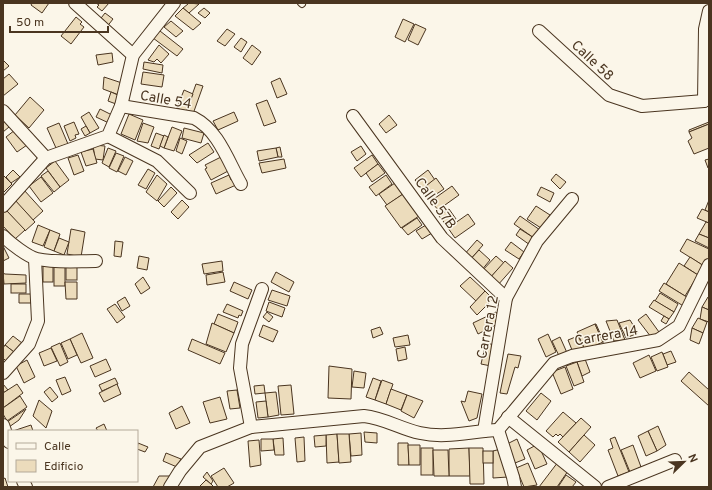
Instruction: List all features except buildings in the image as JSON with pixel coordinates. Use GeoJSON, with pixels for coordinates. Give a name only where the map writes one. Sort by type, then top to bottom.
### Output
{"type":"FeatureCollection","features":[{"type":"Feature","properties":{"kind":"street"},"geometry":{"type":"LineString","coordinates":[[75,3],[132,55]]}},
{"type":"Feature","properties":{"kind":"street"},"geometry":{"type":"LineString","coordinates":[[108,136],[121,106],[132,55],[174,3]]}},
{"type":"Feature","properties":{"kind":"street"},"geometry":{"type":"LineString","coordinates":[[706,104],[705,29],[709,11]]}},
{"type":"Feature","properties":{"kind":"street","name":"Calle 58"},"geometry":{"type":"LineString","coordinates":[[539,31],[608,95],[642,106],[706,104]]}},
{"type":"Feature","properties":{"kind":"street","name":"Calle 54"},"geometry":{"type":"LineString","coordinates":[[121,106],[194,118],[204,123],[213,133],[241,184]]}},
{"type":"Feature","properties":{"kind":"street"},"geometry":{"type":"LineString","coordinates":[[3,111],[46,158]]}},
{"type":"Feature","properties":{"kind":"street","name":"Calle 57B"},"geometry":{"type":"LineString","coordinates":[[353,116],[442,238],[506,298]]}},
{"type":"Feature","properties":{"kind":"street"},"geometry":{"type":"LineString","coordinates":[[3,206],[46,158],[108,136],[157,161],[190,193]]}},
{"type":"Feature","properties":{"kind":"street","name":"Carrera 12"},"geometry":{"type":"LineString","coordinates":[[484,430],[506,298],[537,241],[572,199]]}},
{"type":"Feature","properties":{"kind":"street"},"geometry":{"type":"LineString","coordinates":[[3,236],[10,243],[35,259],[69,262],[96,261]]}},
{"type":"Feature","properties":{"kind":"street"},"geometry":{"type":"LineString","coordinates":[[3,372],[29,344],[38,321],[35,259]]}},
{"type":"Feature","properties":{"kind":"street","name":"Carrera 14"},"geometry":{"type":"LineString","coordinates":[[498,430],[554,363],[572,356],[658,340],[679,326],[709,265]]}},
{"type":"Feature","properties":{"kind":"street"},"geometry":{"type":"LineString","coordinates":[[251,426],[240,368],[240,360],[242,344],[262,289]]}},
{"type":"Feature","properties":{"kind":"street"},"geometry":{"type":"LineString","coordinates":[[170,487],[180,470],[200,447],[251,426],[364,416],[376,417],[419,433],[440,436],[484,430],[498,430],[515,487]]}},
{"type":"Feature","properties":{"kind":"street"},"geometry":{"type":"LineString","coordinates":[[508,417],[595,487]]}},
{"type":"Feature","properties":{"kind":"street"},"geometry":{"type":"LineString","coordinates":[[3,425],[8,439]]}},
{"type":"Feature","properties":{"kind":"street"},"geometry":{"type":"LineString","coordinates":[[608,487],[675,460]]}}]}
